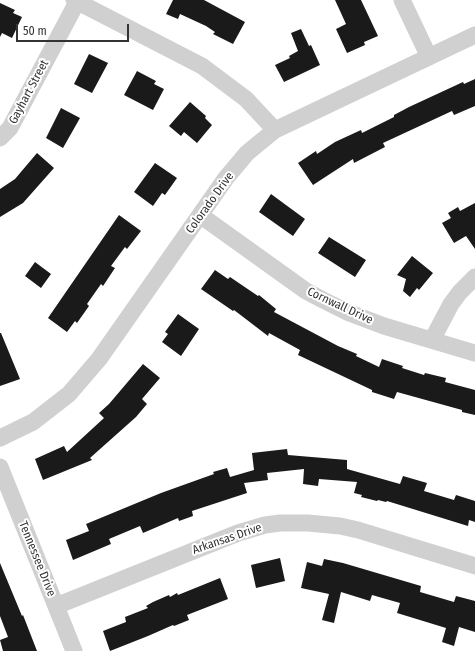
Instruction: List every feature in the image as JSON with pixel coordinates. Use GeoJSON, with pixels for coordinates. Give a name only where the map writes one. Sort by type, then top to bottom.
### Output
{"type":"FeatureCollection","features":[{"type":"Feature","properties":{"kind":"street"},"geometry":{"type":"LineString","coordinates":[[402,0],[429,57]]}},
{"type":"Feature","properties":{"kind":"street"},"geometry":{"type":"LineString","coordinates":[[76,1],[202,66],[246,98],[275,130]]}},
{"type":"Feature","properties":{"kind":"street","name":"Gayhart Street"},"geometry":{"type":"LineString","coordinates":[[0,138],[10,128],[76,1]]}},
{"type":"Feature","properties":{"kind":"street","name":"Colorado Drive"},"geometry":{"type":"LineString","coordinates":[[0,438],[33,422],[69,394],[98,359],[226,178],[247,153],[275,130],[475,35]]}},
{"type":"Feature","properties":{"kind":"street","name":"Cornwall Drive"},"geometry":{"type":"LineString","coordinates":[[200,215],[306,291],[323,300],[347,312],[384,326],[475,353]]}},
{"type":"Feature","properties":{"kind":"street"},"geometry":{"type":"LineString","coordinates":[[432,340],[451,304],[460,292],[475,277]]}},
{"type":"Feature","properties":{"kind":"street","name":"Tennessee Drive"},"geometry":{"type":"LineString","coordinates":[[0,467],[74,651]]}},
{"type":"Feature","properties":{"kind":"street","name":"Arkansas Drive"},"geometry":{"type":"LineString","coordinates":[[56,606],[238,533],[265,525],[280,523],[308,523],[340,526],[358,530],[475,566]]}},
{"type":"Feature","properties":{"kind":"building"},"geometry":{"type":"Polygon","coordinates":[[[173,0],[204,0],[245,22],[233,44],[213,34],[215,32],[206,26],[180,14],[178,19],[166,14],[173,0]]]}},
{"type":"Feature","properties":{"kind":"building"},"geometry":{"type":"Polygon","coordinates":[[[335,0],[361,0],[378,36],[364,42],[365,45],[347,53],[336,29],[346,24],[335,0]]]}},
{"type":"Feature","properties":{"kind":"building"},"geometry":{"type":"Polygon","coordinates":[[[0,3],[15,10],[13,13],[22,17],[12,38],[2,33],[0,37],[0,3]]]}},
{"type":"Feature","properties":{"kind":"building"},"geometry":{"type":"Polygon","coordinates":[[[301,29],[309,46],[311,45],[320,65],[284,82],[275,65],[290,58],[289,56],[298,51],[291,33],[301,29]]]}},
{"type":"Feature","properties":{"kind":"building"},"geometry":{"type":"Polygon","coordinates":[[[89,54],[108,63],[92,93],[74,84],[89,54]]]}},
{"type":"Feature","properties":{"kind":"building"},"geometry":{"type":"Polygon","coordinates":[[[137,71],[156,81],[154,84],[164,89],[153,110],[124,95],[137,71]]]}},
{"type":"Feature","properties":{"kind":"building"},"geometry":{"type":"Polygon","coordinates":[[[475,79],[475,106],[454,115],[452,111],[383,143],[385,147],[354,163],[353,159],[313,185],[298,163],[316,151],[317,154],[335,142],[361,130],[362,133],[394,117],[394,115],[409,107],[463,82],[464,84],[475,79]]]}},
{"type":"Feature","properties":{"kind":"building"},"geometry":{"type":"Polygon","coordinates":[[[190,102],[206,116],[205,118],[212,125],[197,143],[184,132],[181,136],[169,126],[190,102]]]}},
{"type":"Feature","properties":{"kind":"building"},"geometry":{"type":"Polygon","coordinates":[[[61,108],[80,118],[63,148],[46,138],[61,108]]]}},
{"type":"Feature","properties":{"kind":"building"},"geometry":{"type":"Polygon","coordinates":[[[37,153],[54,168],[23,203],[0,217],[0,189],[15,179],[37,153]]]}},
{"type":"Feature","properties":{"kind":"building"},"geometry":{"type":"Polygon","coordinates":[[[155,163],[177,178],[165,195],[162,193],[153,206],[134,192],[155,163]]]}},
{"type":"Feature","properties":{"kind":"building"},"geometry":{"type":"Polygon","coordinates":[[[271,194],[305,219],[293,236],[259,212],[271,194]]]}},
{"type":"Feature","properties":{"kind":"building"},"geometry":{"type":"Polygon","coordinates":[[[475,203],[475,249],[466,236],[454,243],[442,223],[451,218],[448,213],[458,207],[460,211],[475,203]]]}},
{"type":"Feature","properties":{"kind":"building"},"geometry":{"type":"Polygon","coordinates":[[[119,215],[141,231],[127,249],[125,247],[111,266],[115,268],[103,286],[101,284],[87,304],[89,306],[77,323],[75,321],[67,332],[48,318],[119,215]]]}},
{"type":"Feature","properties":{"kind":"building"},"geometry":{"type":"Polygon","coordinates":[[[329,237],[366,260],[355,277],[318,253],[329,237]]]}},
{"type":"Feature","properties":{"kind":"building"},"geometry":{"type":"Polygon","coordinates":[[[412,256],[433,273],[419,290],[417,288],[410,297],[403,291],[406,279],[397,275],[412,256]]]}},
{"type":"Feature","properties":{"kind":"building"},"geometry":{"type":"Polygon","coordinates":[[[35,262],[51,274],[41,288],[25,276],[35,262]]]}},
{"type":"Feature","properties":{"kind":"building"},"geometry":{"type":"Polygon","coordinates":[[[215,270],[228,279],[230,277],[258,296],[259,295],[276,309],[274,312],[338,346],[357,354],[356,356],[379,367],[382,359],[403,366],[402,368],[424,375],[425,373],[446,378],[445,382],[475,390],[475,415],[397,392],[394,399],[372,392],[372,390],[298,355],[300,350],[269,333],[268,336],[234,310],[233,311],[201,289],[215,270]]]}},
{"type":"Feature","properties":{"kind":"building"},"geometry":{"type":"Polygon","coordinates":[[[178,314],[199,329],[181,356],[162,342],[168,334],[165,332],[178,314]]]}},
{"type":"Feature","properties":{"kind":"building"},"geometry":{"type":"Polygon","coordinates":[[[0,333],[20,379],[0,386],[0,333]]]}},
{"type":"Feature","properties":{"kind":"building"},"geometry":{"type":"Polygon","coordinates":[[[143,364],[160,378],[142,399],[147,404],[136,417],[90,458],[92,460],[43,480],[35,459],[64,446],[67,452],[104,418],[99,413],[109,404],[143,364]]]}},
{"type":"Feature","properties":{"kind":"building"},"geometry":{"type":"Polygon","coordinates":[[[287,449],[288,455],[347,460],[347,469],[400,484],[403,476],[427,483],[424,491],[454,500],[456,495],[475,501],[475,522],[469,520],[468,526],[387,501],[377,501],[361,497],[362,495],[354,493],[357,482],[319,479],[318,486],[303,484],[304,469],[267,473],[268,480],[244,483],[247,493],[192,511],[193,516],[179,521],[178,518],[143,533],[140,526],[109,539],[111,544],[73,560],[66,540],[89,531],[86,524],[161,493],[214,474],[213,472],[227,468],[230,477],[254,470],[252,453],[287,449]]]}},
{"type":"Feature","properties":{"kind":"building"},"geometry":{"type":"Polygon","coordinates":[[[280,558],[285,581],[256,588],[251,565],[280,558]]]}},
{"type":"Feature","properties":{"kind":"building"},"geometry":{"type":"Polygon","coordinates":[[[324,559],[343,563],[421,586],[420,592],[454,602],[456,596],[475,601],[475,632],[459,627],[454,646],[442,642],[446,628],[397,613],[400,603],[372,595],[370,601],[341,592],[334,623],[322,620],[329,594],[301,588],[307,562],[322,566],[324,559]]]}},
{"type":"Feature","properties":{"kind":"building"},"geometry":{"type":"Polygon","coordinates":[[[0,563],[37,651],[3,651],[0,640],[8,637],[0,616],[0,563]]]}},
{"type":"Feature","properties":{"kind":"building"},"geometry":{"type":"Polygon","coordinates":[[[220,578],[228,599],[187,615],[189,620],[110,651],[103,631],[126,622],[125,617],[148,608],[146,606],[153,602],[169,595],[170,597],[177,593],[178,595],[220,578]]]}}]}
